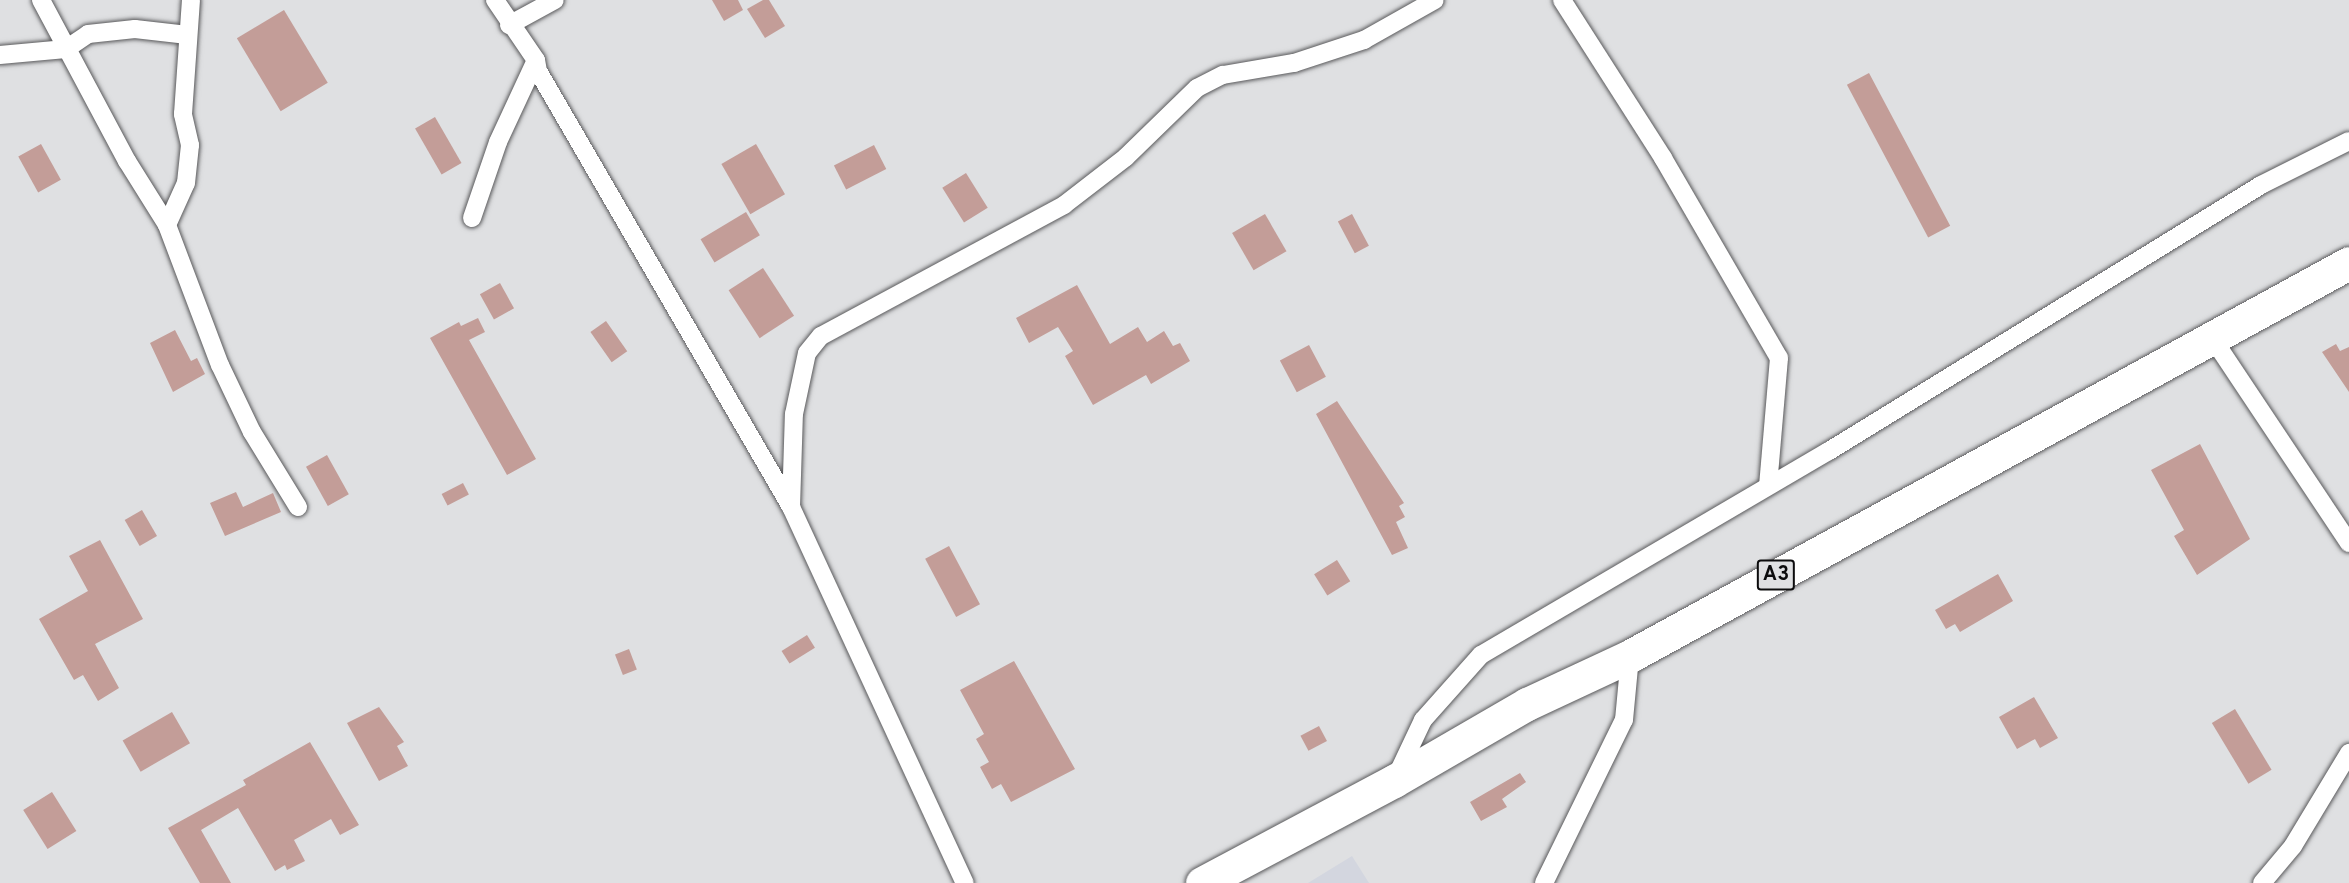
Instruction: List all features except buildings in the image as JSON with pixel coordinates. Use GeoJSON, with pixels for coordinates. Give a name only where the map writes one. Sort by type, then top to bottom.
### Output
{"type":"FeatureCollection","features":[{"type":"Feature","properties":{"kind":"highway","name":"A3"},"geometry":{"type":"LineString","coordinates":[[1202,883],[1394,781],[1527,704],[1630,656],[2211,336],[2349,263]]}},
{"type":"Feature","properties":{"kind":"street"},"geometry":{"type":"LineString","coordinates":[[41,0],[127,162],[167,225],[220,365],[252,432],[298,507]]}},
{"type":"Feature","properties":{"kind":"street"},"geometry":{"type":"LineString","coordinates":[[167,225],[186,183],[190,145],[183,114],[191,0]]}},
{"type":"Feature","properties":{"kind":"street"},"geometry":{"type":"LineString","coordinates":[[495,0],[508,25],[536,60],[538,71],[791,507],[965,883]]}},
{"type":"Feature","properties":{"kind":"street"},"geometry":{"type":"LineString","coordinates":[[508,25],[555,0]]}},
{"type":"Feature","properties":{"kind":"street"},"geometry":{"type":"LineString","coordinates":[[791,507],[794,414],[807,353],[821,336],[1064,205],[1126,157],[1197,88],[1223,75],[1294,63],[1364,40],[1435,0]]}},
{"type":"Feature","properties":{"kind":"street"},"geometry":{"type":"LineString","coordinates":[[1562,0],[1663,158],[1779,358],[1768,486]]}},
{"type":"Feature","properties":{"kind":"street"},"geometry":{"type":"LineString","coordinates":[[0,55],[66,49],[88,34],[135,29],[188,34]]}},
{"type":"Feature","properties":{"kind":"street"},"geometry":{"type":"LineString","coordinates":[[472,218],[498,142],[536,60]]}},
{"type":"Feature","properties":{"kind":"street"},"geometry":{"type":"LineString","coordinates":[[1394,781],[1424,720],[1482,655],[1768,486],[2261,185],[2349,141]]}},
{"type":"Feature","properties":{"kind":"street"},"geometry":{"type":"LineString","coordinates":[[2211,336],[2349,543]]}},
{"type":"Feature","properties":{"kind":"street"},"geometry":{"type":"LineString","coordinates":[[1544,883],[1624,720],[1630,656]]}},
{"type":"Feature","properties":{"kind":"street"},"geometry":{"type":"LineString","coordinates":[[2262,883],[2293,846],[2349,753]]}},
{"type":"Feature","properties":{"kind":"shaded area"},"geometry":{"type":"Polygon","coordinates":[[[1352,856],[1369,883],[1308,883],[1352,856]]]}}]}
